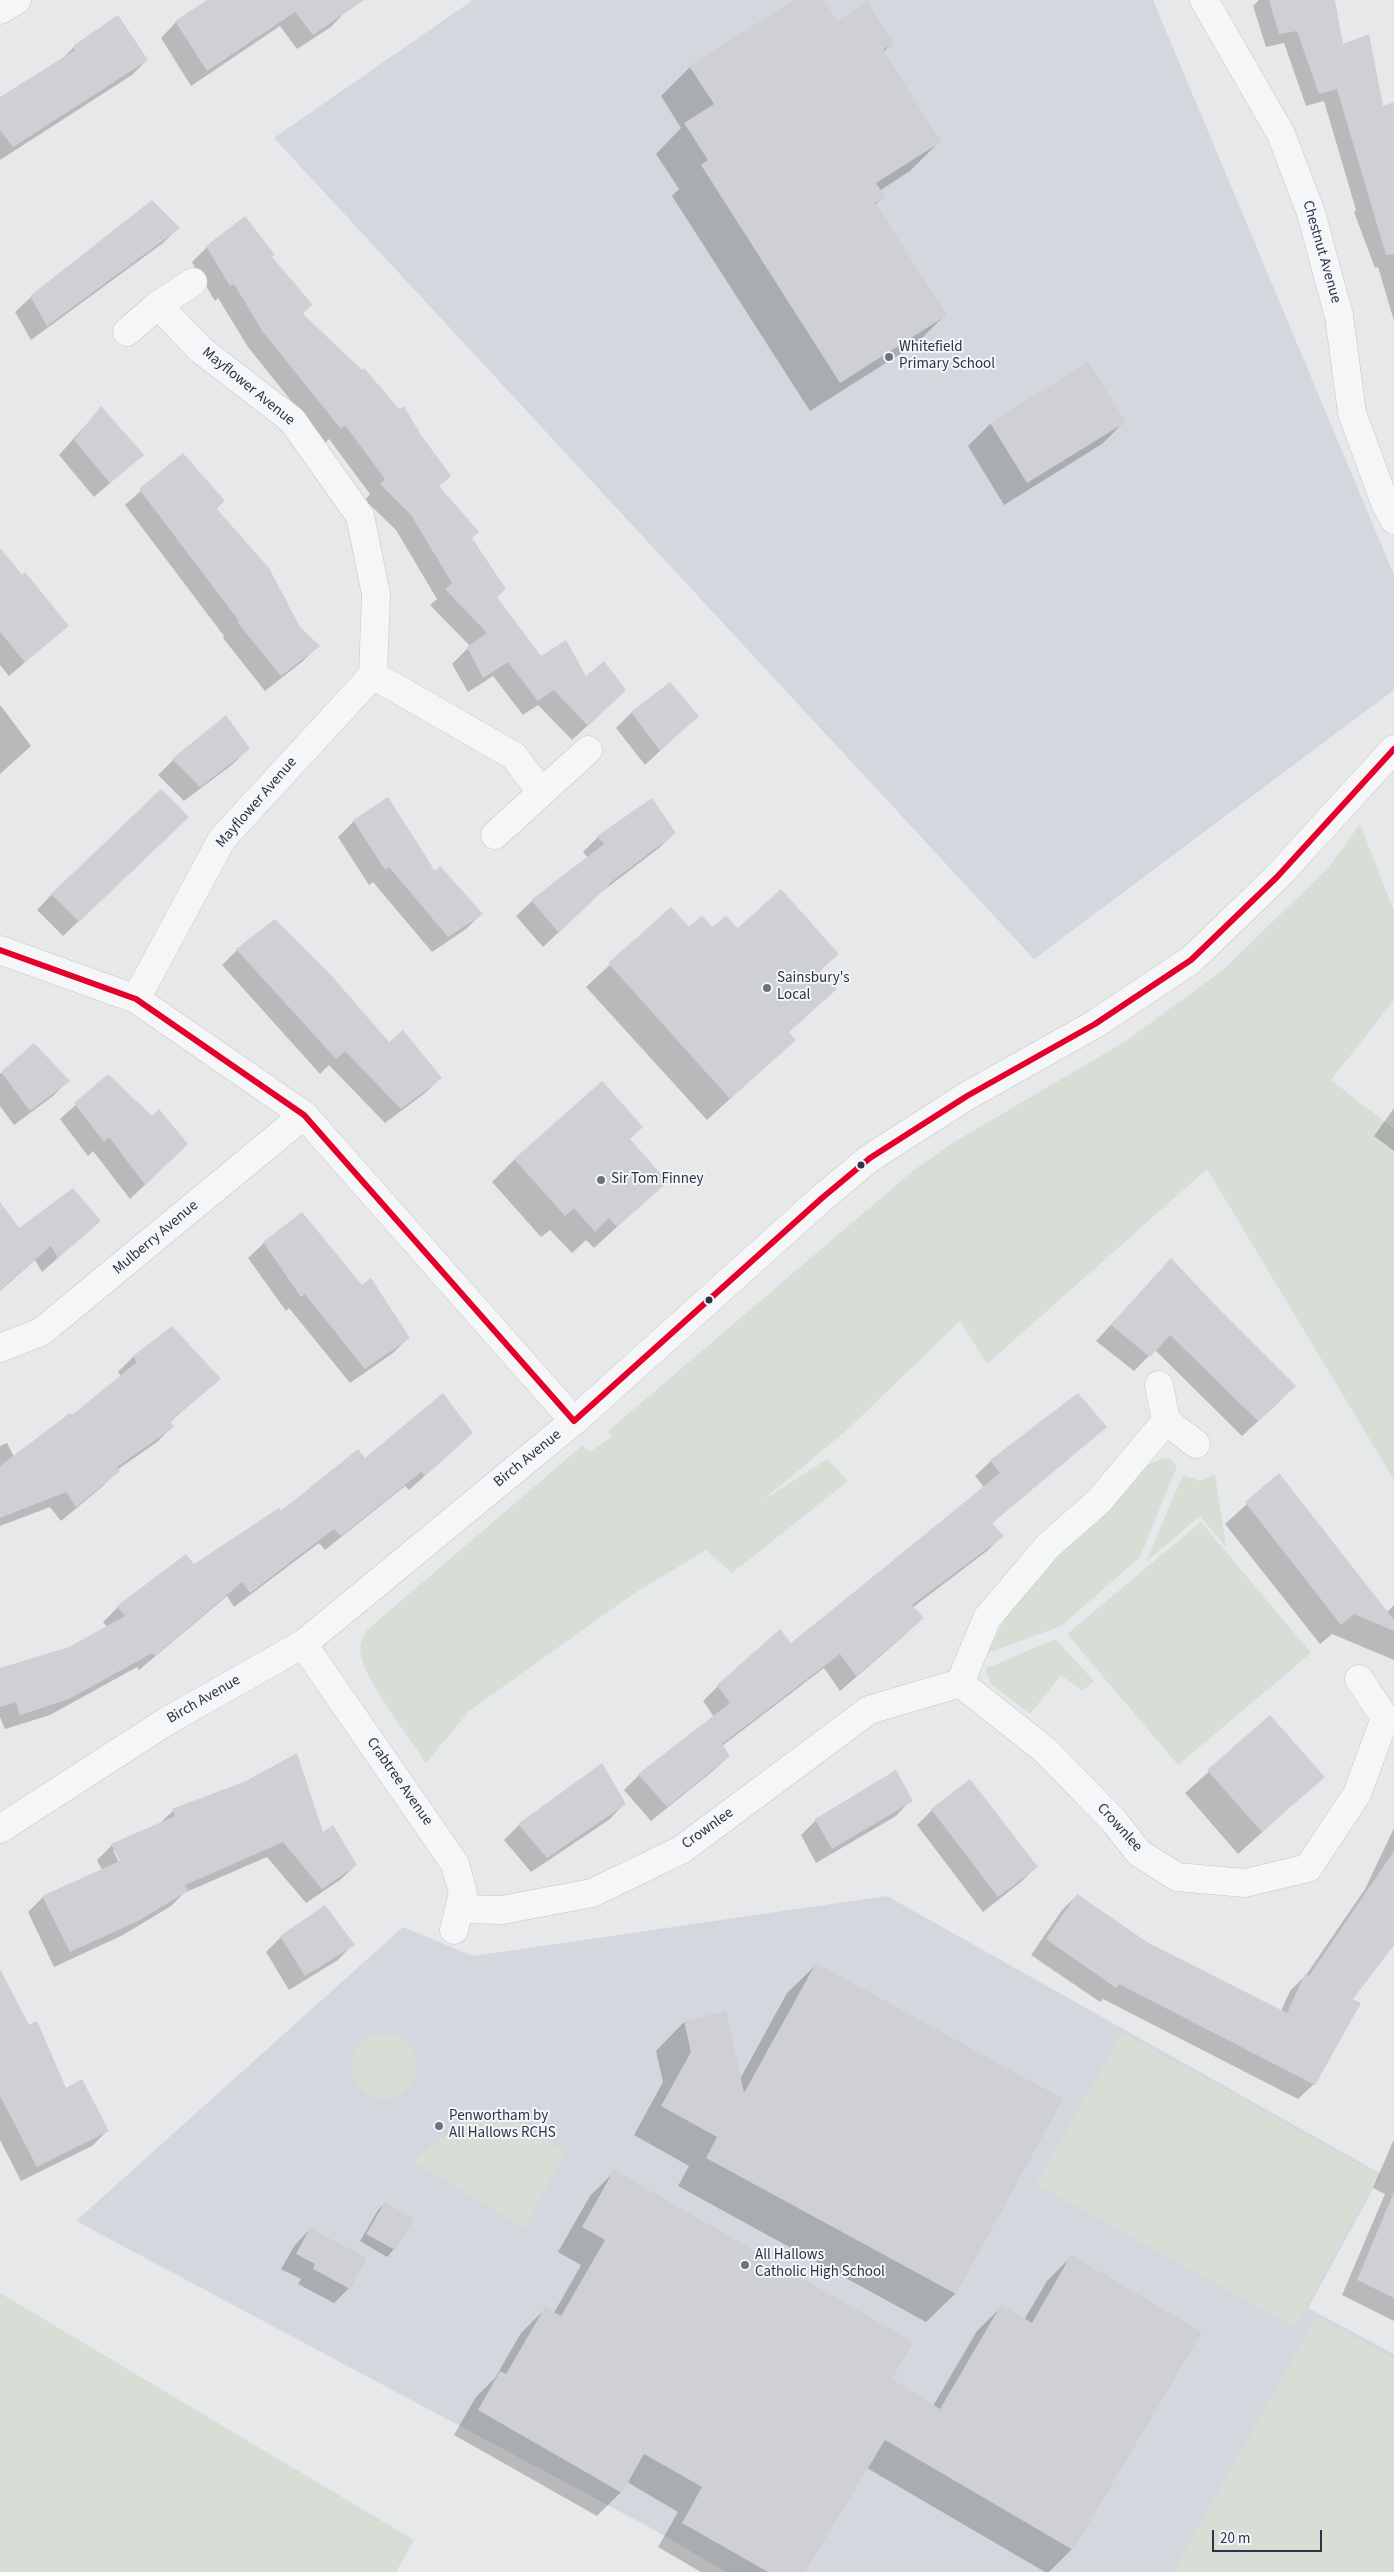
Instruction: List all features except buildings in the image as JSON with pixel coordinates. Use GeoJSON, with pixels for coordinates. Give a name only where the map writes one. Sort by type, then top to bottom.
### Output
{"type":"FeatureCollection","features":[{"type":"Feature","properties":{"kind":"street"},"geometry":{"type":"LineString","coordinates":[[0,10],[17,0]]}},
{"type":"Feature","properties":{"kind":"street","name":"Chestnut Avenue"},"geometry":{"type":"LineString","coordinates":[[1204,0],[1281,134],[1311,213],[1339,316],[1352,413],[1385,503],[1394,520]]}},
{"type":"Feature","properties":{"kind":"street"},"geometry":{"type":"LineString","coordinates":[[128,332],[158,305],[194,282]]}},
{"type":"Feature","properties":{"kind":"street","name":"Mayflower Avenue"},"geometry":{"type":"LineString","coordinates":[[136,999],[222,838],[373,675],[376,594],[360,516],[292,420],[201,350],[158,305]]}},
{"type":"Feature","properties":{"kind":"street"},"geometry":{"type":"LineString","coordinates":[[373,675],[514,756],[541,792]]}},
{"type":"Feature","properties":{"kind":"street","name":"Birch Avenue"},"geometry":{"type":"LineString","coordinates":[[0,1830],[167,1721],[303,1644],[574,1422],[822,1198],[870,1158],[967,1096],[1095,1024],[1191,960],[1277,877],[1394,749]]}},
{"type":"Feature","properties":{"kind":"street"},"geometry":{"type":"LineString","coordinates":[[495,835],[588,750]]}},
{"type":"Feature","properties":{"kind":"street"},"geometry":{"type":"LineString","coordinates":[[0,950],[136,999],[304,1115],[574,1422]]}},
{"type":"Feature","properties":{"kind":"street","name":"Mulberry Avenue"},"geometry":{"type":"LineString","coordinates":[[0,1348],[42,1332],[304,1115]]}},
{"type":"Feature","properties":{"kind":"street"},"geometry":{"type":"LineString","coordinates":[[1159,1385],[1166,1421],[1196,1444]]}},
{"type":"Feature","properties":{"kind":"street"},"geometry":{"type":"LineString","coordinates":[[960,1683],[987,1618],[1048,1546],[1099,1501],[1166,1421]]}},
{"type":"Feature","properties":{"kind":"street","name":"Crabtree Avenue"},"geometry":{"type":"LineString","coordinates":[[303,1644],[455,1864],[464,1893],[458,1919]]}},
{"type":"Feature","properties":{"kind":"street","name":"Crownlee"},"geometry":{"type":"LineString","coordinates":[[458,1919],[592,1893],[681,1850],[869,1710],[960,1683],[1044,1750],[1114,1821],[1139,1852],[1177,1877],[1245,1883],[1308,1868],[1357,1794],[1389,1711],[1359,1679]]}},
{"type":"Feature","properties":{"kind":"shaded area","name":"Whitefield Primary School"},"geometry":{"type":"Polygon","coordinates":[[[473,0],[1153,0],[1394,575],[1394,690],[1034,959],[274,138],[473,0]]]}},
{"type":"Feature","properties":{"kind":"shaded area"},"geometry":{"type":"Polygon","coordinates":[[[1360,824],[1394,911],[1394,1000],[1331,1080],[1394,1129],[1394,1480],[1207,1169],[987,1364],[960,1321],[848,1429],[762,1501],[827,1459],[848,1481],[732,1573],[706,1550],[633,1594],[469,1711],[426,1763],[389,1710],[365,1667],[360,1649],[367,1630],[583,1445],[590,1452],[612,1437],[608,1431],[914,1170],[956,1141],[1126,1041],[1224,969],[1329,867],[1360,824]]]}},
{"type":"Feature","properties":{"kind":"shaded area"},"geometry":{"type":"Polygon","coordinates":[[[1164,1458],[1170,1459],[1177,1466],[1140,1557],[1061,1626],[988,1653],[1013,1601],[1143,1467],[1164,1458]]]}},
{"type":"Feature","properties":{"kind":"shaded area"},"geometry":{"type":"Polygon","coordinates":[[[1215,1474],[1226,1547],[1200,1516],[1146,1562],[1182,1477],[1186,1476],[1200,1481],[1215,1474]]]}},
{"type":"Feature","properties":{"kind":"shaded area"},"geometry":{"type":"Polygon","coordinates":[[[1201,1522],[1311,1653],[1178,1765],[1067,1634],[1201,1522]]]}},
{"type":"Feature","properties":{"kind":"shaded area"},"geometry":{"type":"Polygon","coordinates":[[[1055,1639],[1094,1681],[1082,1691],[1061,1675],[1030,1714],[992,1685],[985,1669],[1055,1639]]]}},
{"type":"Feature","properties":{"kind":"shaded area","name":"All Hallows Catholic High School"},"geometry":{"type":"Polygon","coordinates":[[[887,1896],[1381,2174],[1308,2308],[1394,2354],[1394,2572],[726,2572],[649,2527],[76,2221],[403,1927],[473,1956],[887,1896]]]}},
{"type":"Feature","properties":{"kind":"shaded area"},"geometry":{"type":"Polygon","coordinates":[[[1122,2032],[1379,2175],[1294,2327],[1036,2184],[1122,2032]]]}},
{"type":"Feature","properties":{"kind":"shaded area"},"geometry":{"type":"Polygon","coordinates":[[[384,2033],[397,2035],[412,2048],[415,2053],[417,2066],[415,2079],[402,2094],[397,2097],[384,2099],[371,2097],[356,2084],[353,2079],[351,2066],[353,2053],[366,2038],[371,2035],[384,2033]]]}},
{"type":"Feature","properties":{"kind":"shaded area"},"geometry":{"type":"Polygon","coordinates":[[[492,2111],[501,2113],[566,2152],[524,2228],[413,2161],[464,2120],[492,2111]]]}},
{"type":"Feature","properties":{"kind":"shaded area"},"geometry":{"type":"Polygon","coordinates":[[[0,2293],[414,2540],[396,2572],[0,2572],[0,2293]]]}},
{"type":"Feature","properties":{"kind":"shaded area"},"geometry":{"type":"Polygon","coordinates":[[[1317,2316],[1394,2359],[1394,2572],[1173,2572],[1317,2316]]]}},
{"type":"Feature","properties":{"kind":"transit line"},"geometry":{"type":"LineString","coordinates":[[574,1421],[822,1198],[870,1158],[967,1096],[1095,1024],[1191,960],[1277,877],[1394,749]]}},
{"type":"Feature","properties":{"kind":"transit line"},"geometry":{"type":"LineString","coordinates":[[0,950],[136,999],[304,1115],[574,1421]]}},
{"type":"Feature","properties":{"kind":"place","name":"Whitefield Primary School"},"geometry":{"type":"Point","coordinates":[889,357]}},
{"type":"Feature","properties":{"kind":"place","name":"Sainsbury's Local"},"geometry":{"type":"Point","coordinates":[767,988]}},
{"type":"Feature","properties":{"kind":"place","name":"Sir Tom Finney"},"geometry":{"type":"Point","coordinates":[601,1180]}},
{"type":"Feature","properties":{"kind":"place","name":"Penwortham by All Hallows RCHS"},"geometry":{"type":"Point","coordinates":[439,2126]}},
{"type":"Feature","properties":{"kind":"place","name":"All Hallows Catholic High School"},"geometry":{"type":"Point","coordinates":[745,2265]}}]}
